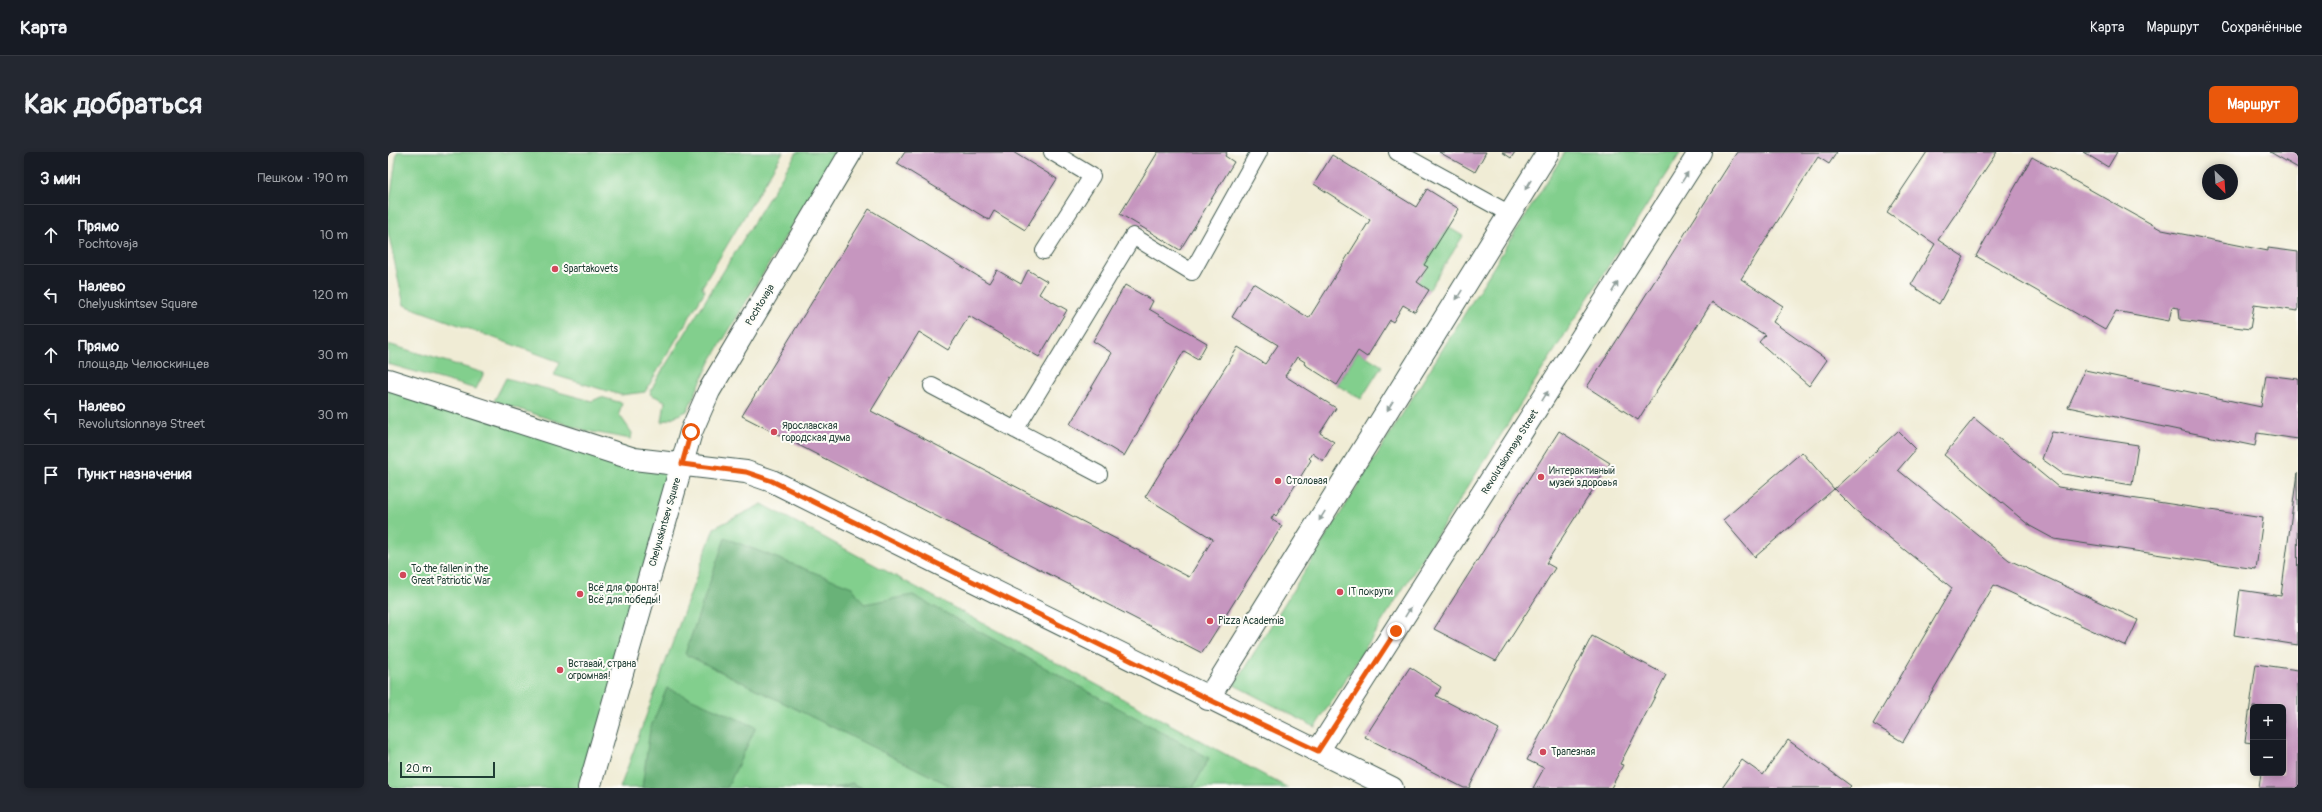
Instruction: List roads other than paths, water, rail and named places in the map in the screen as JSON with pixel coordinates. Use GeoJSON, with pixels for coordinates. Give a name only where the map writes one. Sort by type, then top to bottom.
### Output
{"type":"FeatureCollection","features":[{"type":"Feature","properties":{"kind":"street","name":"Pochtovaja"},"geometry":{"type":"LineString","coordinates":[[682,464],[691,432],[709,391],[851,152]]}},
{"type":"Feature","properties":{"kind":"street"},"geometry":{"type":"LineString","coordinates":[[1208,699],[1548,152]]}},
{"type":"Feature","properties":{"kind":"street","name":"Revolutsionnaya Street"},"geometry":{"type":"LineString","coordinates":[[1318,751],[1700,152]]}},
{"type":"Feature","properties":{"kind":"street","name":"Chelyuskintsev Square"},"geometry":{"type":"LineString","coordinates":[[388,380],[634,459],[746,472],[772,481],[1208,699],[1318,751]]}},
{"type":"Feature","properties":{"kind":"street","name":"Chelyuskintsev Square"},"geometry":{"type":"LineString","coordinates":[[589,788],[682,464]]}},
{"type":"Feature","properties":{"kind":"street"},"geometry":{"type":"LineString","coordinates":[[1318,751],[1392,788]]}},
{"type":"Feature","properties":{"kind":"lane"},"geometry":{"type":"LineString","coordinates":[[1044,251],[1092,176],[1052,152]]}},
{"type":"Feature","properties":{"kind":"lane"},"geometry":{"type":"LineString","coordinates":[[1014,430],[1133,236],[1192,272],[1259,152]]}},
{"type":"Feature","properties":{"kind":"lane"},"geometry":{"type":"LineString","coordinates":[[1397,152],[1510,214]]}},
{"type":"Feature","properties":{"kind":"lane"},"geometry":{"type":"LineString","coordinates":[[932,386],[1099,474]]}},
{"type":"Feature","properties":{"kind":"place","name":"Spartakovets"},"geometry":{"type":"Point","coordinates":[555,269]}},
{"type":"Feature","properties":{"kind":"place","name":"Ярославская городская дума"},"geometry":{"type":"Point","coordinates":[774,432]}},
{"type":"Feature","properties":{"kind":"place","name":"Интерактивный музей здоровья"},"geometry":{"type":"Point","coordinates":[1541,477]}},
{"type":"Feature","properties":{"kind":"place","name":"Столовая"},"geometry":{"type":"Point","coordinates":[1278,481]}},
{"type":"Feature","properties":{"kind":"place","name":"To the fallen in the Great Patriotic War"},"geometry":{"type":"Point","coordinates":[403,575]}},
{"type":"Feature","properties":{"kind":"place","name":"IT покрути"},"geometry":{"type":"Point","coordinates":[1340,592]}},
{"type":"Feature","properties":{"kind":"place","name":"Всё для фронта! Всё для победы!"},"geometry":{"type":"Point","coordinates":[580,594]}},
{"type":"Feature","properties":{"kind":"place","name":"Pizza Academia"},"geometry":{"type":"Point","coordinates":[1210,621]}},
{"type":"Feature","properties":{"kind":"place","name":"Вставай, страна огромная!"},"geometry":{"type":"Point","coordinates":[560,670]}},
{"type":"Feature","properties":{"kind":"place","name":"Трапезная"},"geometry":{"type":"Point","coordinates":[1543,752]}}]}
